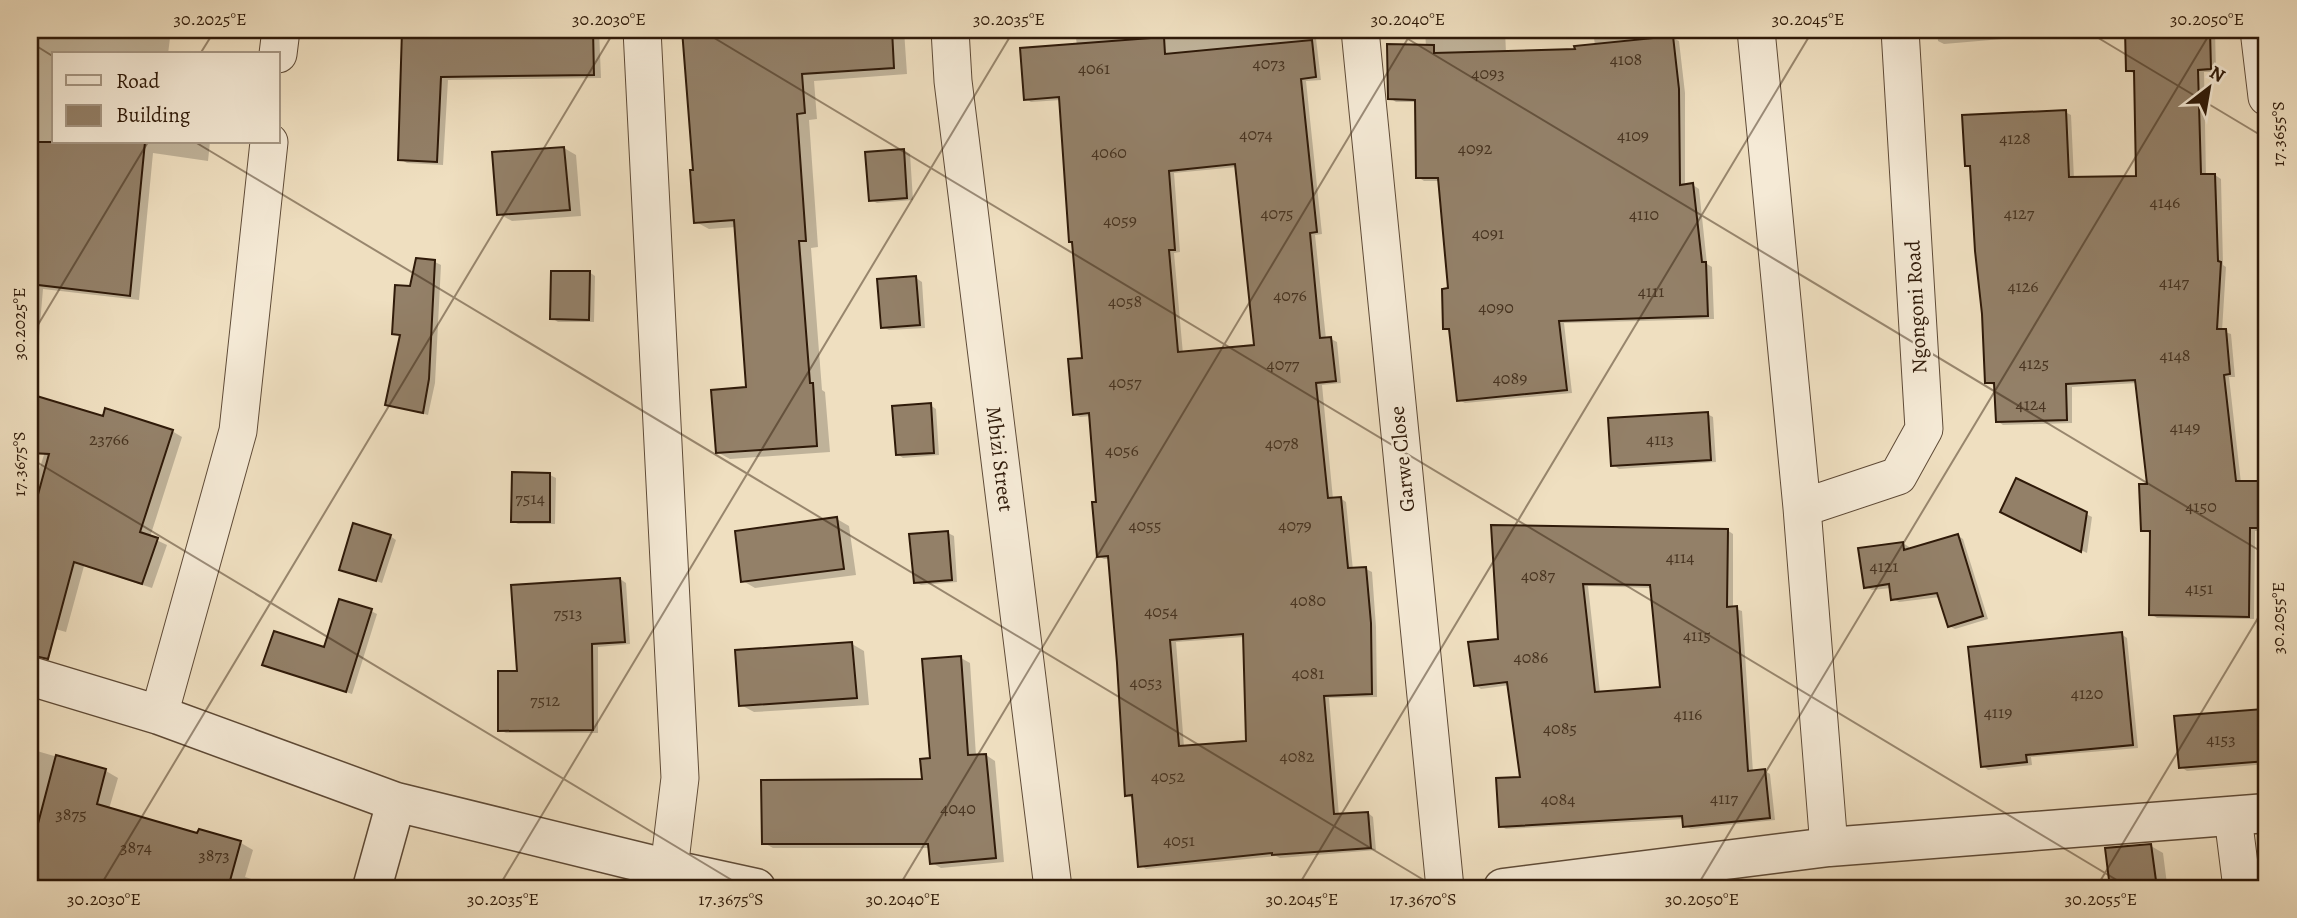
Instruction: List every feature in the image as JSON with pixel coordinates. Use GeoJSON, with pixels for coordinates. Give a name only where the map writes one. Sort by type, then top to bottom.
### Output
{"type":"FeatureCollection","features":[{"type":"Feature","properties":{"kind":"street"},"geometry":{"type":"LineString","coordinates":[[278,52],[281,30]]}},
{"type":"Feature","properties":{"kind":"street"},"geometry":{"type":"LineString","coordinates":[[642,30],[680,778],[669,869]]}},
{"type":"Feature","properties":{"kind":"street","name":"Mbizi Street"},"geometry":{"type":"LineString","coordinates":[[950,30],[953,81],[1053,888]]}},
{"type":"Feature","properties":{"kind":"street","name":"Garwe Close"},"geometry":{"type":"LineString","coordinates":[[1360,30],[1445,888]]}},
{"type":"Feature","properties":{"kind":"street"},"geometry":{"type":"LineString","coordinates":[[1756,30],[1802,508],[1829,847]]}},
{"type":"Feature","properties":{"kind":"street","name":"Ngongoni Road"},"geometry":{"type":"LineString","coordinates":[[1802,508],[1898,476],[1924,429],[1900,30]]}},
{"type":"Feature","properties":{"kind":"street"},"geometry":{"type":"LineString","coordinates":[[2259,30],[2267,97]]}},
{"type":"Feature","properties":{"kind":"street"},"geometry":{"type":"LineString","coordinates":[[159,715],[238,431],[269,144]]}},
{"type":"Feature","properties":{"kind":"street"},"geometry":{"type":"LineString","coordinates":[[30,676],[159,715],[396,802],[756,888]]}},
{"type":"Feature","properties":{"kind":"street"},"geometry":{"type":"LineString","coordinates":[[372,888],[396,802]]}},
{"type":"Feature","properties":{"kind":"street"},"geometry":{"type":"LineString","coordinates":[[1503,888],[1829,847],[2250,815],[2242,888]]}},
{"type":"Feature","properties":{"kind":"building"},"geometry":{"type":"Polygon","coordinates":[[[402,30],[481,33],[481,30],[593,30],[594,75],[441,77],[437,162],[398,160],[402,30]]]}},
{"type":"Feature","properties":{"kind":"building"},"geometry":{"type":"Polygon","coordinates":[[[682,30],[892,30],[894,68],[802,74],[805,113],[797,114],[806,241],[799,241],[817,446],[716,453],[711,390],[746,387],[734,220],[694,223],[690,170],[693,170],[682,30]]]}},
{"type":"Feature","properties":{"kind":"building"},"geometry":{"type":"Polygon","coordinates":[[[2125,30],[2210,30],[2211,69],[2198,70],[2201,174],[2215,174],[2218,261],[2221,262],[2217,329],[2226,329],[2230,374],[2224,375],[2236,481],[2262,481],[2263,528],[2250,528],[2249,617],[2149,615],[2150,531],[2141,531],[2139,484],[2147,484],[2135,380],[2066,384],[2067,420],[1996,422],[1994,383],[1985,383],[1970,166],[1965,166],[1962,115],[2066,110],[2069,177],[2136,176],[2134,71],[2126,71],[2125,30]]]}},
{"type":"Feature","properties":{"kind":"building"},"geometry":{"type":"Polygon","coordinates":[[[1673,36],[1679,89],[1680,185],[1693,183],[1702,262],[1706,262],[1708,316],[1559,321],[1567,390],[1457,401],[1449,329],[1443,329],[1442,289],[1448,288],[1438,178],[1416,178],[1415,100],[1388,99],[1387,44],[1434,45],[1434,53],[1575,49],[1574,46],[1673,36]]]}},
{"type":"Feature","properties":{"kind":"building"},"geometry":{"type":"Polygon","coordinates":[[[1164,37],[1165,54],[1312,40],[1316,77],[1301,79],[1317,232],[1310,233],[1320,338],[1331,337],[1336,381],[1316,383],[1328,498],[1341,497],[1348,568],[1366,567],[1371,623],[1372,694],[1324,696],[1334,814],[1368,812],[1371,848],[1272,853],[1138,867],[1132,795],[1125,796],[1108,556],[1097,557],[1089,413],[1073,415],[1068,359],[1082,358],[1072,242],[1069,242],[1059,97],[1024,100],[1020,48],[1164,37]],[[1235,164],[1169,171],[1175,250],[1169,250],[1178,352],[1254,345],[1235,164]],[[1243,634],[1170,640],[1179,746],[1246,741],[1243,634]]]}},
{"type":"Feature","properties":{"kind":"building"},"geometry":{"type":"Polygon","coordinates":[[[30,142],[145,144],[130,296],[30,284],[30,142]]]}},
{"type":"Feature","properties":{"kind":"building"},"geometry":{"type":"Polygon","coordinates":[[[564,147],[570,210],[497,215],[492,152],[564,147]]]}},
{"type":"Feature","properties":{"kind":"building"},"geometry":{"type":"Polygon","coordinates":[[[904,149],[907,198],[869,201],[865,152],[904,149]]]}},
{"type":"Feature","properties":{"kind":"building"},"geometry":{"type":"Polygon","coordinates":[[[416,258],[435,260],[429,379],[423,413],[385,405],[400,335],[392,334],[395,285],[410,286],[416,258]]]}},
{"type":"Feature","properties":{"kind":"building"},"geometry":{"type":"Polygon","coordinates":[[[551,271],[590,271],[589,320],[550,319],[551,271]]]}},
{"type":"Feature","properties":{"kind":"building"},"geometry":{"type":"Polygon","coordinates":[[[916,276],[920,325],[881,328],[877,279],[916,276]]]}},
{"type":"Feature","properties":{"kind":"building"},"geometry":{"type":"Polygon","coordinates":[[[30,394],[103,416],[105,408],[173,430],[140,532],[158,538],[142,584],[74,562],[48,659],[30,655],[30,524],[49,454],[30,453],[30,394]]]}},
{"type":"Feature","properties":{"kind":"building"},"geometry":{"type":"Polygon","coordinates":[[[931,403],[934,453],[896,455],[892,406],[931,403]]]}},
{"type":"Feature","properties":{"kind":"building"},"geometry":{"type":"Polygon","coordinates":[[[1708,412],[1711,460],[1611,466],[1608,418],[1708,412]]]}},
{"type":"Feature","properties":{"kind":"building"},"geometry":{"type":"Polygon","coordinates":[[[512,472],[550,473],[550,522],[511,522],[512,472]]]}},
{"type":"Feature","properties":{"kind":"building"},"geometry":{"type":"Polygon","coordinates":[[[2016,478],[2087,512],[2081,552],[2000,512],[2016,478]]]}},
{"type":"Feature","properties":{"kind":"building"},"geometry":{"type":"Polygon","coordinates":[[[837,517],[844,569],[741,582],[735,531],[837,517]]]}},
{"type":"Feature","properties":{"kind":"building"},"geometry":{"type":"Polygon","coordinates":[[[353,523],[391,535],[376,581],[339,570],[353,523]]]}},
{"type":"Feature","properties":{"kind":"building"},"geometry":{"type":"Polygon","coordinates":[[[1491,525],[1728,529],[1727,607],[1737,606],[1748,771],[1765,769],[1770,818],[1683,827],[1682,816],[1499,827],[1496,778],[1520,777],[1507,682],[1474,686],[1468,642],[1498,639],[1491,525]],[[1583,584],[1595,692],[1660,687],[1650,585],[1583,584]]]}},
{"type":"Feature","properties":{"kind":"building"},"geometry":{"type":"Polygon","coordinates":[[[948,531],[952,580],[914,583],[909,534],[948,531]]]}},
{"type":"Feature","properties":{"kind":"building"},"geometry":{"type":"Polygon","coordinates":[[[1958,534],[1983,616],[1948,627],[1937,593],[1891,600],[1889,584],[1864,588],[1858,548],[1903,542],[1904,550],[1958,534]]]}},
{"type":"Feature","properties":{"kind":"building"},"geometry":{"type":"Polygon","coordinates":[[[620,578],[625,642],[592,644],[593,730],[498,731],[498,671],[517,671],[511,585],[620,578]]]}},
{"type":"Feature","properties":{"kind":"building"},"geometry":{"type":"Polygon","coordinates":[[[339,599],[372,609],[346,692],[262,665],[274,631],[324,647],[339,599]]]}},
{"type":"Feature","properties":{"kind":"building"},"geometry":{"type":"Polygon","coordinates":[[[2122,632],[2133,745],[2026,755],[2027,762],[1981,767],[1968,647],[2122,632]]]}},
{"type":"Feature","properties":{"kind":"building"},"geometry":{"type":"Polygon","coordinates":[[[852,642],[857,698],[739,706],[735,650],[852,642]]]}},
{"type":"Feature","properties":{"kind":"building"},"geometry":{"type":"Polygon","coordinates":[[[961,656],[968,755],[986,754],[996,858],[930,864],[928,844],[762,844],[761,780],[922,779],[920,759],[930,758],[922,659],[961,656]]]}},
{"type":"Feature","properties":{"kind":"building"},"geometry":{"type":"Polygon","coordinates":[[[2263,709],[2267,761],[2179,768],[2174,716],[2263,709]]]}},
{"type":"Feature","properties":{"kind":"building"},"geometry":{"type":"Polygon","coordinates":[[[56,755],[106,769],[97,804],[197,833],[199,829],[241,841],[228,888],[30,888],[30,854],[56,755]]]}},
{"type":"Feature","properties":{"kind":"building"},"geometry":{"type":"Polygon","coordinates":[[[2151,844],[2157,888],[2110,888],[2105,848],[2151,844]]]}}]}
